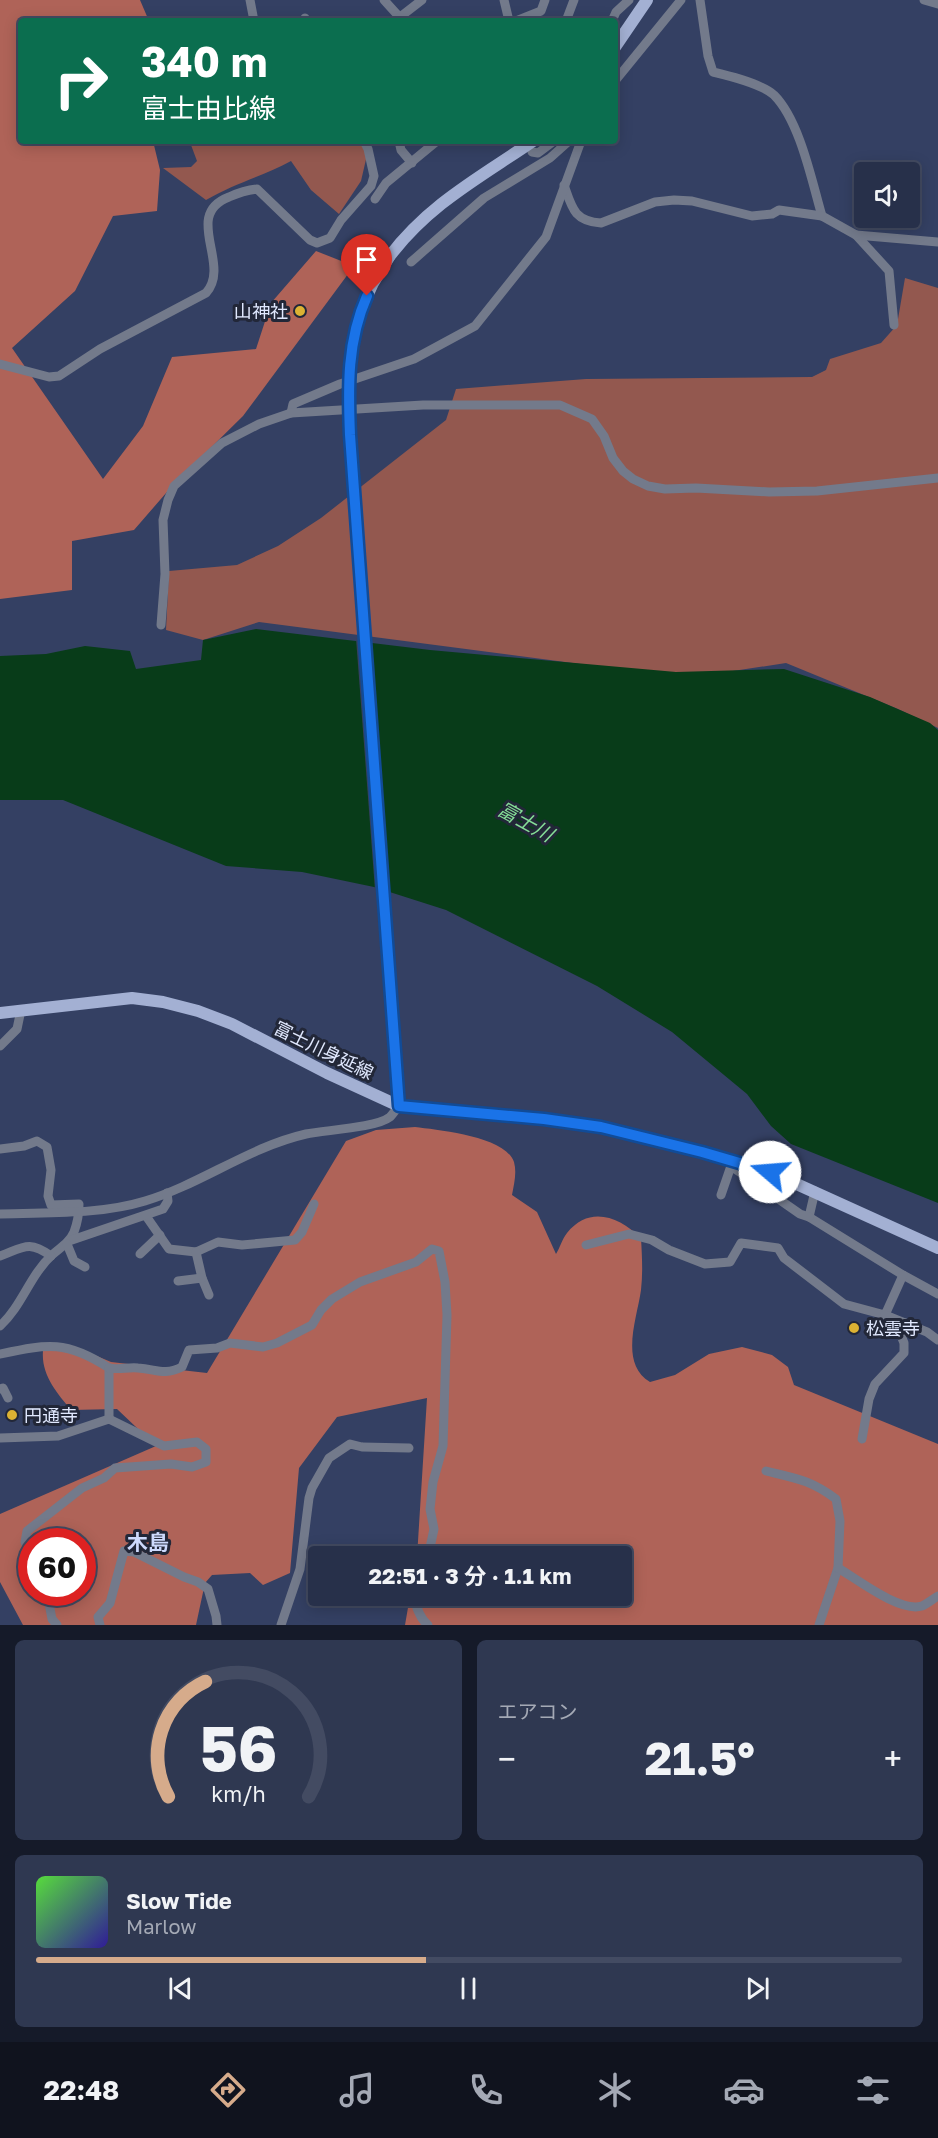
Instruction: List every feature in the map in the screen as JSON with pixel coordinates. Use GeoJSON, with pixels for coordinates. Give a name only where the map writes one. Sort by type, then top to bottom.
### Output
{"type":"FeatureCollection","features":[{"type":"Feature","properties":{"kind":"main road"},"geometry":{"type":"LineString","coordinates":[[618,43],[648,0]]}},
{"type":"Feature","properties":{"kind":"main road"},"geometry":{"type":"LineString","coordinates":[[399,1106],[348,389],[354,334],[361,309],[373,283],[407,233],[455,192],[532,147]]}},
{"type":"Feature","properties":{"kind":"main road","name":"富士川身延線"},"geometry":{"type":"LineString","coordinates":[[0,1014],[132,998],[163,1002],[198,1011],[232,1024],[327,1073],[399,1106],[539,1118],[601,1127],[748,1164],[815,1191],[938,1248]]}},
{"type":"Feature","properties":{"kind":"street"},"geometry":{"type":"LineString","coordinates":[[250,0],[253,18]]}},
{"type":"Feature","properties":{"kind":"street"},"geometry":{"type":"LineString","coordinates":[[384,0],[400,18]]}},
{"type":"Feature","properties":{"kind":"street"},"geometry":{"type":"LineString","coordinates":[[402,18],[422,0]]}},
{"type":"Feature","properties":{"kind":"street"},"geometry":{"type":"LineString","coordinates":[[504,0],[509,18]]}},
{"type":"Feature","properties":{"kind":"street"},"geometry":{"type":"LineString","coordinates":[[532,18],[541,11],[545,0]]}},
{"type":"Feature","properties":{"kind":"street"},"geometry":{"type":"LineString","coordinates":[[567,18],[574,0]]}},
{"type":"Feature","properties":{"kind":"street"},"geometry":{"type":"LineString","coordinates":[[613,18],[616,12],[629,0]]}},
{"type":"Feature","properties":{"kind":"street"},"geometry":{"type":"LineString","coordinates":[[618,77],[681,0]]}},
{"type":"Feature","properties":{"kind":"street"},"geometry":{"type":"LineString","coordinates":[[700,0],[708,56],[713,72],[765,89],[775,96],[798,135],[822,216]]}},
{"type":"Feature","properties":{"kind":"street"},"geometry":{"type":"LineString","coordinates":[[924,0],[938,4]]}},
{"type":"Feature","properties":{"kind":"street"},"geometry":{"type":"LineString","coordinates":[[0,364],[49,377],[60,376],[100,349],[206,293],[214,280],[207,223],[210,210],[224,199],[249,189],[256,189],[310,240],[317,243],[330,238],[341,220],[370,186],[374,176],[366,144]]}},
{"type":"Feature","properties":{"kind":"street"},"geometry":{"type":"LineString","coordinates":[[400,144],[401,150],[412,163]]}},
{"type":"Feature","properties":{"kind":"street"},"geometry":{"type":"LineString","coordinates":[[375,199],[386,183],[433,144]]}},
{"type":"Feature","properties":{"kind":"street"},"geometry":{"type":"LineString","coordinates":[[532,147],[538,153],[550,144]]}},
{"type":"Feature","properties":{"kind":"street"},"geometry":{"type":"LineString","coordinates":[[411,262],[484,198],[550,158],[566,144]]}},
{"type":"Feature","properties":{"kind":"street"},"geometry":{"type":"LineString","coordinates":[[291,413],[293,404],[340,384],[414,359],[475,326],[546,237],[580,144]]}},
{"type":"Feature","properties":{"kind":"street"},"geometry":{"type":"LineString","coordinates":[[564,185],[575,214],[592,223],[601,223],[655,201],[674,200],[692,201],[752,216],[772,214],[779,210],[822,216],[856,235],[889,271],[894,325]]}},
{"type":"Feature","properties":{"kind":"street"},"geometry":{"type":"LineString","coordinates":[[856,235],[938,242]]}},
{"type":"Feature","properties":{"kind":"street"},"geometry":{"type":"LineString","coordinates":[[161,625],[165,574],[163,520],[174,486],[222,443],[259,424],[291,413],[423,405],[560,405],[592,419],[604,436],[613,458],[633,479],[648,486],[665,489],[817,491],[938,478]]}},
{"type":"Feature","properties":{"kind":"street"},"geometry":{"type":"LineString","coordinates":[[0,1046],[17,1029],[21,1011]]}},
{"type":"Feature","properties":{"kind":"street"},"geometry":{"type":"LineString","coordinates":[[0,1214],[109,1209],[146,1201],[267,1146],[305,1134],[372,1124],[389,1118],[399,1106]]}},
{"type":"Feature","properties":{"kind":"street"},"geometry":{"type":"LineString","coordinates":[[0,1149],[24,1146],[37,1141],[47,1147],[51,1170],[48,1196],[51,1205],[79,1204],[74,1231],[68,1242],[74,1261],[85,1268]]}},
{"type":"Feature","properties":{"kind":"street"},"geometry":{"type":"LineString","coordinates":[[721,1195],[731,1166],[800,1214],[809,1217],[903,1275],[938,1293]]}},
{"type":"Feature","properties":{"kind":"street"},"geometry":{"type":"LineString","coordinates":[[809,1217],[815,1191]]}},
{"type":"Feature","properties":{"kind":"street"},"geometry":{"type":"LineString","coordinates":[[0,1326],[11,1316],[41,1267],[68,1242],[163,1209],[168,1201],[167,1192]]}},
{"type":"Feature","properties":{"kind":"street"},"geometry":{"type":"LineString","coordinates":[[146,1216],[169,1249],[196,1252],[218,1242],[242,1245],[295,1240],[302,1232],[314,1204]]}},
{"type":"Feature","properties":{"kind":"street"},"geometry":{"type":"LineString","coordinates":[[586,1245],[629,1234],[652,1240],[669,1250],[705,1264],[730,1262],[741,1243],[778,1248],[784,1258],[844,1304],[885,1315],[927,1332],[938,1340]]}},
{"type":"Feature","properties":{"kind":"street"},"geometry":{"type":"LineString","coordinates":[[140,1254],[160,1235]]}},
{"type":"Feature","properties":{"kind":"street"},"geometry":{"type":"LineString","coordinates":[[0,1256],[28,1246],[38,1246],[51,1256]]}},
{"type":"Feature","properties":{"kind":"street"},"geometry":{"type":"LineString","coordinates":[[0,1354],[40,1345],[66,1347],[87,1354],[109,1368],[120,1370],[137,1367],[171,1372],[182,1367],[189,1350],[217,1348],[230,1343],[263,1347],[277,1343],[312,1325],[321,1310],[332,1299],[360,1281],[416,1262],[432,1249],[439,1251],[445,1282],[447,1315],[442,1446],[433,1482],[430,1509],[434,1529],[430,1546]]}},
{"type":"Feature","properties":{"kind":"street"},"geometry":{"type":"LineString","coordinates":[[196,1252],[209,1295]]}},
{"type":"Feature","properties":{"kind":"street"},"geometry":{"type":"LineString","coordinates":[[885,1315],[903,1275]]}},
{"type":"Feature","properties":{"kind":"street"},"geometry":{"type":"LineString","coordinates":[[178,1281],[202,1278]]}},
{"type":"Feature","properties":{"kind":"street"},"geometry":{"type":"LineString","coordinates":[[862,1439],[869,1399],[875,1384],[903,1353],[902,1338],[905,1323]]}},
{"type":"Feature","properties":{"kind":"street"},"geometry":{"type":"LineString","coordinates":[[109,1368],[109,1419]]}},
{"type":"Feature","properties":{"kind":"street"},"geometry":{"type":"LineString","coordinates":[[0,1389],[3,1388],[8,1398]]}},
{"type":"Feature","properties":{"kind":"street"},"geometry":{"type":"LineString","coordinates":[[0,1438],[58,1436],[109,1419],[164,1446],[197,1442],[206,1449],[206,1462],[192,1467],[171,1464],[115,1468],[104,1478],[82,1488],[31,1528]]}},
{"type":"Feature","properties":{"kind":"street"},"geometry":{"type":"LineString","coordinates":[[281,1625],[300,1569],[309,1498],[329,1458],[350,1444],[362,1447],[409,1448]]}},
{"type":"Feature","properties":{"kind":"street"},"geometry":{"type":"LineString","coordinates":[[766,1471],[806,1480],[819,1486],[836,1499],[840,1521],[838,1568],[819,1625]]}},
{"type":"Feature","properties":{"kind":"street"},"geometry":{"type":"LineString","coordinates":[[100,1625],[98,1617],[110,1603],[124,1551],[134,1552],[208,1589],[216,1616],[216,1625]]}},
{"type":"Feature","properties":{"kind":"street"},"geometry":{"type":"LineString","coordinates":[[838,1568],[879,1593],[910,1607],[922,1606],[938,1596]]}},
{"type":"Feature","properties":{"kind":"street"},"geometry":{"type":"LineString","coordinates":[[50,1606],[52,1619],[57,1625]]}},
{"type":"Feature","properties":{"kind":"street"},"geometry":{"type":"LineString","coordinates":[[416,1606],[428,1625]]}},
{"type":"Feature","properties":{"kind":"shaded area"},"geometry":{"type":"Polygon","coordinates":[[[0,0],[140,0],[148,18],[18,18],[18,144],[154,144],[160,170],[157,211],[113,216],[75,291],[12,348],[103,479],[143,426],[172,357],[256,349],[271,303],[316,251],[354,266],[243,416],[173,485],[134,530],[72,541],[72,590],[0,599],[0,0]]]}},
{"type":"Feature","properties":{"kind":"shaded area"},"geometry":{"type":"Polygon","coordinates":[[[362,144],[367,155],[361,181],[339,214],[311,190],[291,161],[206,200],[163,168],[191,167],[197,161],[191,145],[362,144]]]}},
{"type":"Feature","properties":{"kind":"shaded area"},"geometry":{"type":"Polygon","coordinates":[[[905,278],[938,288],[938,728],[786,663],[687,678],[259,622],[203,640],[166,630],[169,571],[237,565],[278,546],[321,518],[446,420],[456,389],[586,379],[812,377],[826,370],[830,359],[881,343],[897,325],[905,278]]]}},
{"type":"Feature","properties":{"kind":"shaded area"},"geometry":{"type":"Polygon","coordinates":[[[415,1127],[485,1140],[508,1153],[514,1162],[512,1195],[537,1212],[556,1254],[565,1235],[576,1224],[595,1217],[604,1217],[623,1224],[641,1238],[642,1283],[632,1352],[641,1374],[650,1382],[675,1375],[709,1354],[742,1347],[772,1355],[788,1367],[794,1385],[938,1444],[938,1625],[405,1625],[408,1606],[632,1606],[632,1546],[418,1546],[427,1398],[337,1417],[299,1468],[290,1573],[263,1585],[250,1573],[212,1575],[205,1583],[196,1625],[23,1625],[0,1582],[0,1514],[156,1446],[117,1409],[71,1410],[47,1376],[43,1351],[73,1346],[111,1362],[207,1373],[346,1141],[376,1130],[415,1127]]]}},
{"type":"Feature","properties":{"kind":"water","name":"富士川"},"geometry":{"type":"Polygon","coordinates":[[[256,629],[430,650],[676,672],[784,669],[870,697],[930,723],[938,730],[938,1203],[791,1144],[771,1126],[747,1094],[672,1032],[597,986],[446,910],[374,887],[302,872],[226,866],[63,800],[0,800],[0,656],[46,654],[85,646],[130,651],[136,669],[201,660],[203,640],[256,629]]]}},
{"type":"Feature","properties":{"kind":"pier"},"geometry":{"type":"Polygon","coordinates":[[[356,638],[370,640],[389,895],[375,890],[356,638]]]}},
{"type":"Feature","properties":{"kind":"place","name":"山神社"},"geometry":{"type":"Point","coordinates":[300,311]}},
{"type":"Feature","properties":{"kind":"place","name":"松雲寺"},"geometry":{"type":"Point","coordinates":[854,1328]}},
{"type":"Feature","properties":{"kind":"place","name":"円通寺"},"geometry":{"type":"Point","coordinates":[12,1415]}},
{"type":"Feature","properties":{"kind":"district","name":"木島"},"geometry":{"type":"Point","coordinates":[148,1542]}},
{"type":"Feature","properties":{"kind":"route"},"geometry":{"type":"LineString","coordinates":[[367,296],[354,334],[349,362],[348,389],[399,1106],[544,1119],[601,1127],[748,1164],[770,1172]]}}]}
